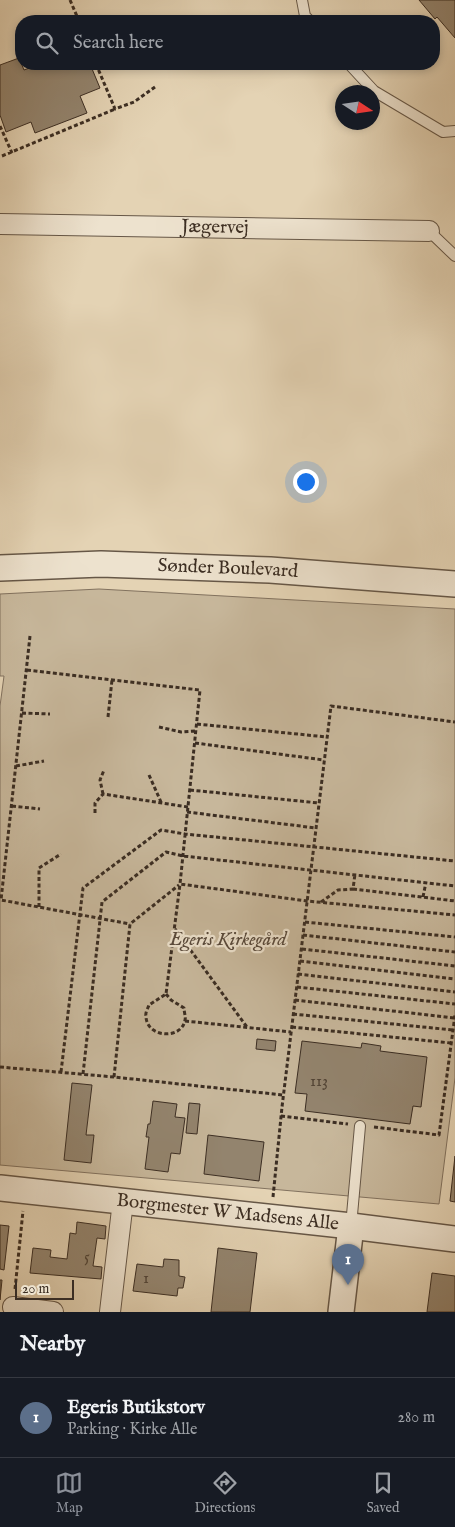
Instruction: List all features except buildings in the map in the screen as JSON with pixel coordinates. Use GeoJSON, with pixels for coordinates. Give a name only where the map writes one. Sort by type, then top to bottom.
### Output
{"type":"FeatureCollection","features":[{"type":"Feature","properties":{"kind":"street","name":"Jægervej"},"geometry":{"type":"LineString","coordinates":[[0,224],[429,231]]}},
{"type":"Feature","properties":{"kind":"street","name":"Sønder Boulevard"},"geometry":{"type":"LineString","coordinates":[[0,568],[101,564],[260,570],[455,584]]}},
{"type":"Feature","properties":{"kind":"street","name":"Borgmester W Madsens Alle"},"geometry":{"type":"LineString","coordinates":[[0,1188],[455,1239]]}},
{"type":"Feature","properties":{"kind":"street"},"geometry":{"type":"LineString","coordinates":[[110,1312],[124,1201]]}},
{"type":"Feature","properties":{"kind":"street"},"geometry":{"type":"LineString","coordinates":[[341,1312],[351,1226]]}},
{"type":"Feature","properties":{"kind":"street"},"geometry":{"type":"LineString","coordinates":[[13,1307],[53,1312]]}},
{"type":"Feature","properties":{"kind":"lane"},"geometry":{"type":"LineString","coordinates":[[302,0],[305,15]]}},
{"type":"Feature","properties":{"kind":"lane"},"geometry":{"type":"LineString","coordinates":[[355,70],[374,91],[443,132],[455,130]]}},
{"type":"Feature","properties":{"kind":"lane"},"geometry":{"type":"LineString","coordinates":[[429,231],[455,256]]}},
{"type":"Feature","properties":{"kind":"lane"},"geometry":{"type":"LineString","coordinates":[[351,1226],[360,1126]]}},
{"type":"Feature","properties":{"kind":"path"},"geometry":{"type":"LineString","coordinates":[[70,0],[76,15]]}},
{"type":"Feature","properties":{"kind":"path"},"geometry":{"type":"LineString","coordinates":[[99,70],[115,109]]}},
{"type":"Feature","properties":{"kind":"path"},"geometry":{"type":"LineString","coordinates":[[2,156],[134,102],[155,87]]}},
{"type":"Feature","properties":{"kind":"path"},"geometry":{"type":"LineString","coordinates":[[0,126],[12,153]]}},
{"type":"Feature","properties":{"kind":"path"},"geometry":{"type":"LineString","coordinates":[[30,636],[2,900],[130,924]]}},
{"type":"Feature","properties":{"kind":"path"},"geometry":{"type":"LineString","coordinates":[[27,670],[200,690],[180,884],[166,994],[171,1000],[184,1008],[185,1021],[180,1028],[171,1033],[159,1034],[150,1028],[146,1016],[149,1004],[166,994]]}},
{"type":"Feature","properties":{"kind":"path"},"geometry":{"type":"LineString","coordinates":[[108,716],[112,680]]}},
{"type":"Feature","properties":{"kind":"path"},"geometry":{"type":"LineString","coordinates":[[272,1217],[281,1116],[331,706],[455,722]]}},
{"type":"Feature","properties":{"kind":"path"},"geometry":{"type":"LineString","coordinates":[[22,713],[50,714]]}},
{"type":"Feature","properties":{"kind":"path"},"geometry":{"type":"LineString","coordinates":[[197,724],[328,737]]}},
{"type":"Feature","properties":{"kind":"path"},"geometry":{"type":"LineString","coordinates":[[159,727],[181,732],[196,732]]}},
{"type":"Feature","properties":{"kind":"path"},"geometry":{"type":"LineString","coordinates":[[195,743],[324,760]]}},
{"type":"Feature","properties":{"kind":"path"},"geometry":{"type":"LineString","coordinates":[[16,766],[44,761]]}},
{"type":"Feature","properties":{"kind":"path"},"geometry":{"type":"LineString","coordinates":[[103,794],[100,780],[104,770]]}},
{"type":"Feature","properties":{"kind":"path"},"geometry":{"type":"LineString","coordinates":[[149,775],[161,803]]}},
{"type":"Feature","properties":{"kind":"path"},"geometry":{"type":"LineString","coordinates":[[190,790],[320,802]]}},
{"type":"Feature","properties":{"kind":"path"},"geometry":{"type":"LineString","coordinates":[[103,794],[188,807]]}},
{"type":"Feature","properties":{"kind":"path"},"geometry":{"type":"LineString","coordinates":[[95,813],[95,803],[103,794]]}},
{"type":"Feature","properties":{"kind":"path"},"geometry":{"type":"LineString","coordinates":[[12,806],[40,809]]}},
{"type":"Feature","properties":{"kind":"path"},"geometry":{"type":"LineString","coordinates":[[187,812],[316,828]]}},
{"type":"Feature","properties":{"kind":"path"},"geometry":{"type":"LineString","coordinates":[[60,1072],[84,888],[161,830],[455,861]]}},
{"type":"Feature","properties":{"kind":"path"},"geometry":{"type":"LineString","coordinates":[[83,1074],[102,902],[166,852],[183,856],[311,868],[455,886]]}},
{"type":"Feature","properties":{"kind":"path"},"geometry":{"type":"LineString","coordinates":[[39,907],[40,868],[61,854]]}},
{"type":"Feature","properties":{"kind":"path"},"geometry":{"type":"LineString","coordinates":[[353,889],[355,874]]}},
{"type":"Feature","properties":{"kind":"path"},"geometry":{"type":"LineString","coordinates":[[423,897],[426,882]]}},
{"type":"Feature","properties":{"kind":"path"},"geometry":{"type":"LineString","coordinates":[[114,1077],[130,924],[180,884],[307,901],[455,915]]}},
{"type":"Feature","properties":{"kind":"path"},"geometry":{"type":"LineString","coordinates":[[320,902],[338,890],[353,889],[455,901]]}},
{"type":"Feature","properties":{"kind":"path"},"geometry":{"type":"LineString","coordinates":[[305,922],[455,937]]}},
{"type":"Feature","properties":{"kind":"path"},"geometry":{"type":"LineString","coordinates":[[174,928],[247,1027]]}},
{"type":"Feature","properties":{"kind":"path"},"geometry":{"type":"LineString","coordinates":[[303,935],[455,952]]}},
{"type":"Feature","properties":{"kind":"path"},"geometry":{"type":"LineString","coordinates":[[301,948],[455,966]]}},
{"type":"Feature","properties":{"kind":"path"},"geometry":{"type":"LineString","coordinates":[[300,961],[455,978]]}},
{"type":"Feature","properties":{"kind":"path"},"geometry":{"type":"LineString","coordinates":[[298,974],[455,992]]}},
{"type":"Feature","properties":{"kind":"path"},"geometry":{"type":"LineString","coordinates":[[297,987],[455,1004]]}},
{"type":"Feature","properties":{"kind":"path"},"geometry":{"type":"LineString","coordinates":[[281,1116],[439,1135],[455,1016],[295,1000]]}},
{"type":"Feature","properties":{"kind":"path"},"geometry":{"type":"LineString","coordinates":[[293,1014],[453,1030]]}},
{"type":"Feature","properties":{"kind":"path"},"geometry":{"type":"LineString","coordinates":[[185,1021],[451,1044]]}},
{"type":"Feature","properties":{"kind":"path"},"geometry":{"type":"LineString","coordinates":[[0,1067],[284,1095]]}},
{"type":"Feature","properties":{"kind":"path"},"geometry":{"type":"LineString","coordinates":[[13,1307],[25,1191]]}},
{"type":"Feature","properties":{"kind":"green space","name":"Egeris Kirkegård"},"geometry":{"type":"Polygon","coordinates":[[[99,589],[455,609],[455,1078],[439,1204],[0,1165],[0,706],[4,676],[0,676],[0,594],[99,589]]]}},
{"type":"Feature","properties":{"kind":"place","name":"Egeris Butikstorv"},"geometry":{"type":"Point","coordinates":[348,1285]}}]}
